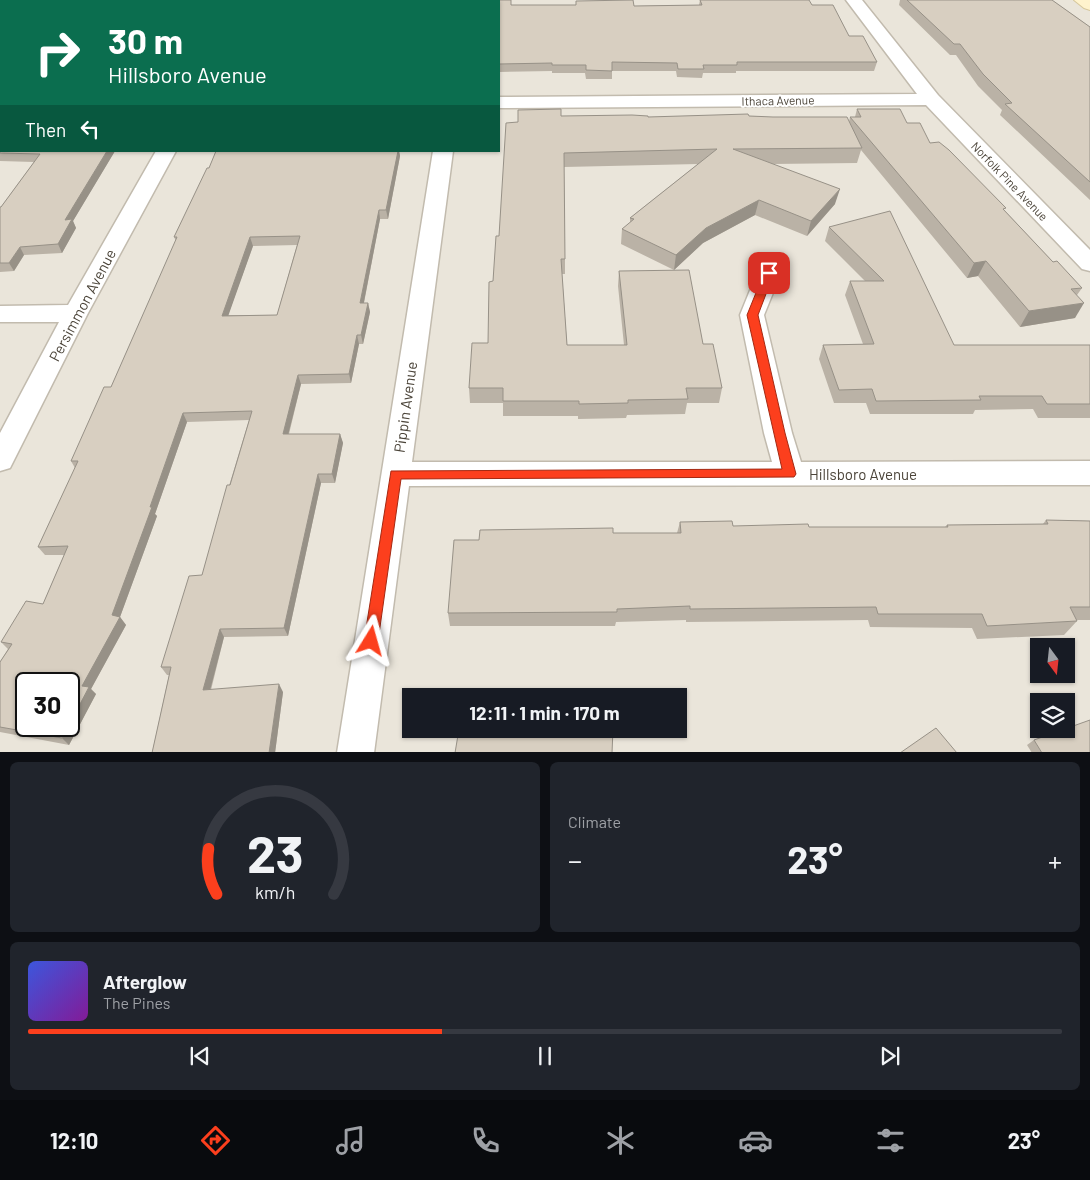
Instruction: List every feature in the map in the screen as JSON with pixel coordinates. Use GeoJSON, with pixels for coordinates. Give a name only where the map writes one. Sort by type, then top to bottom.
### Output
{"type":"FeatureCollection","features":[{"type":"Feature","properties":{"kind":"street"},"geometry":{"type":"LineString","coordinates":[[854,0],[931,99]]}},
{"type":"Feature","properties":{"kind":"street"},"geometry":{"type":"LineString","coordinates":[[1082,0],[1090,5]]}},
{"type":"Feature","properties":{"kind":"street","name":"Ithaca Avenue"},"geometry":{"type":"LineString","coordinates":[[500,103],[931,99]]}},
{"type":"Feature","properties":{"kind":"street","name":"Norfolk Pine Avenue"},"geometry":{"type":"LineString","coordinates":[[931,99],[1090,264]]}},
{"type":"Feature","properties":{"kind":"street","name":"Persimmon Avenue"},"geometry":{"type":"LineString","coordinates":[[0,460],[76,313],[165,152]]}},
{"type":"Feature","properties":{"kind":"street","name":"Pippin Avenue"},"geometry":{"type":"LineString","coordinates":[[354,752],[443,152]]}},
{"type":"Feature","properties":{"kind":"street"},"geometry":{"type":"LineString","coordinates":[[769,273],[752,315],[778,433],[790,474]]}},
{"type":"Feature","properties":{"kind":"street"},"geometry":{"type":"LineString","coordinates":[[0,314],[76,313]]}},
{"type":"Feature","properties":{"kind":"street","name":"Hillsboro Avenue"},"geometry":{"type":"LineString","coordinates":[[396,474],[1090,473]]}},
{"type":"Feature","properties":{"kind":"shaded area"},"geometry":{"type":"Polygon","coordinates":[[[500,0],[1090,0],[1090,752],[0,752],[0,152],[500,152],[500,0]]]}},
{"type":"Feature","properties":{"kind":"building"},"geometry":{"type":"Polygon","coordinates":[[[500,0],[511,0],[511,5],[576,5],[576,1],[633,0],[634,6],[702,5],[700,0],[809,0],[812,5],[833,5],[849,36],[863,36],[877,62],[737,62],[737,65],[703,65],[704,69],[678,69],[677,63],[612,62],[612,71],[586,70],[586,65],[552,65],[552,63],[500,64],[500,0]]]}},
{"type":"Feature","properties":{"kind":"building"},"geometry":{"type":"Polygon","coordinates":[[[907,0],[1052,0],[1090,27],[1090,182],[1005,104],[1012,103],[983,74],[960,44],[954,44],[907,0]]]}},
{"type":"Feature","properties":{"kind":"building"},"geometry":{"type":"Polygon","coordinates":[[[561,109],[561,116],[632,115],[648,117],[748,114],[749,116],[773,117],[847,117],[862,148],[733,149],[840,189],[811,221],[759,200],[706,228],[676,255],[622,229],[634,219],[630,218],[717,149],[564,153],[565,259],[561,259],[567,345],[627,345],[619,271],[689,270],[703,344],[713,344],[722,388],[686,388],[688,399],[628,400],[628,403],[579,404],[579,401],[503,401],[503,388],[469,388],[472,343],[488,343],[489,282],[493,281],[496,236],[499,236],[506,123],[518,122],[518,110],[561,109]]]}},
{"type":"Feature","properties":{"kind":"building"},"geometry":{"type":"Polygon","coordinates":[[[857,109],[900,109],[907,123],[920,123],[930,143],[939,142],[949,150],[1006,208],[1003,209],[1053,262],[1057,261],[1082,288],[1071,289],[1084,303],[1029,311],[986,261],[974,263],[850,117],[861,117],[857,109]]]}},
{"type":"Feature","properties":{"kind":"building"},"geometry":{"type":"Polygon","coordinates":[[[106,152],[65,220],[72,219],[58,244],[20,247],[9,263],[0,263],[0,207],[40,154],[0,153],[106,152]]]}},
{"type":"Feature","properties":{"kind":"building"},"geometry":{"type":"Polygon","coordinates":[[[216,152],[398,152],[386,210],[379,210],[360,303],[368,303],[361,335],[357,335],[349,374],[298,375],[283,434],[340,434],[332,474],[318,474],[284,628],[220,629],[203,690],[279,684],[269,752],[152,752],[171,667],[161,667],[189,576],[202,575],[227,485],[230,485],[252,411],[183,413],[150,507],[152,507],[112,615],[120,617],[82,686],[89,687],[80,704],[80,672],[15,672],[15,730],[0,727],[0,662],[12,644],[1,642],[26,601],[43,604],[68,546],[38,547],[78,461],[71,461],[104,387],[111,387],[177,237],[174,237],[216,152]],[[300,236],[250,237],[222,316],[277,315],[300,236]]]}},
{"type":"Feature","properties":{"kind":"building"},"geometry":{"type":"Polygon","coordinates":[[[890,211],[954,345],[1090,345],[1090,404],[1047,404],[1042,396],[979,396],[981,400],[876,401],[872,389],[839,390],[823,345],[874,344],[850,281],[884,281],[829,227],[890,211]]]}},
{"type":"Feature","properties":{"kind":"building"},"geometry":{"type":"Polygon","coordinates":[[[1046,520],[1090,521],[1090,607],[1070,607],[1077,621],[987,626],[982,614],[878,614],[876,607],[690,609],[690,606],[617,609],[617,612],[448,613],[454,540],[479,540],[480,530],[613,528],[613,533],[681,533],[680,522],[732,521],[733,526],[808,524],[809,527],[948,527],[947,525],[1048,524],[1046,520]]]}},
{"type":"Feature","properties":{"kind":"building"},"geometry":{"type":"Polygon","coordinates":[[[1090,720],[1090,752],[1041,752],[1034,740],[1040,738],[1075,738],[1075,725],[1090,720]]]}},
{"type":"Feature","properties":{"kind":"building"},"geometry":{"type":"Polygon","coordinates":[[[936,728],[956,752],[901,752],[936,728]]]}},
{"type":"Feature","properties":{"kind":"building"},"geometry":{"type":"Polygon","coordinates":[[[458,738],[613,738],[612,752],[455,752],[458,738]]]}},
{"type":"Feature","properties":{"kind":"route"},"geometry":{"type":"LineString","coordinates":[[371,641],[396,474],[790,474],[778,433],[752,315],[769,273]]}}]}
